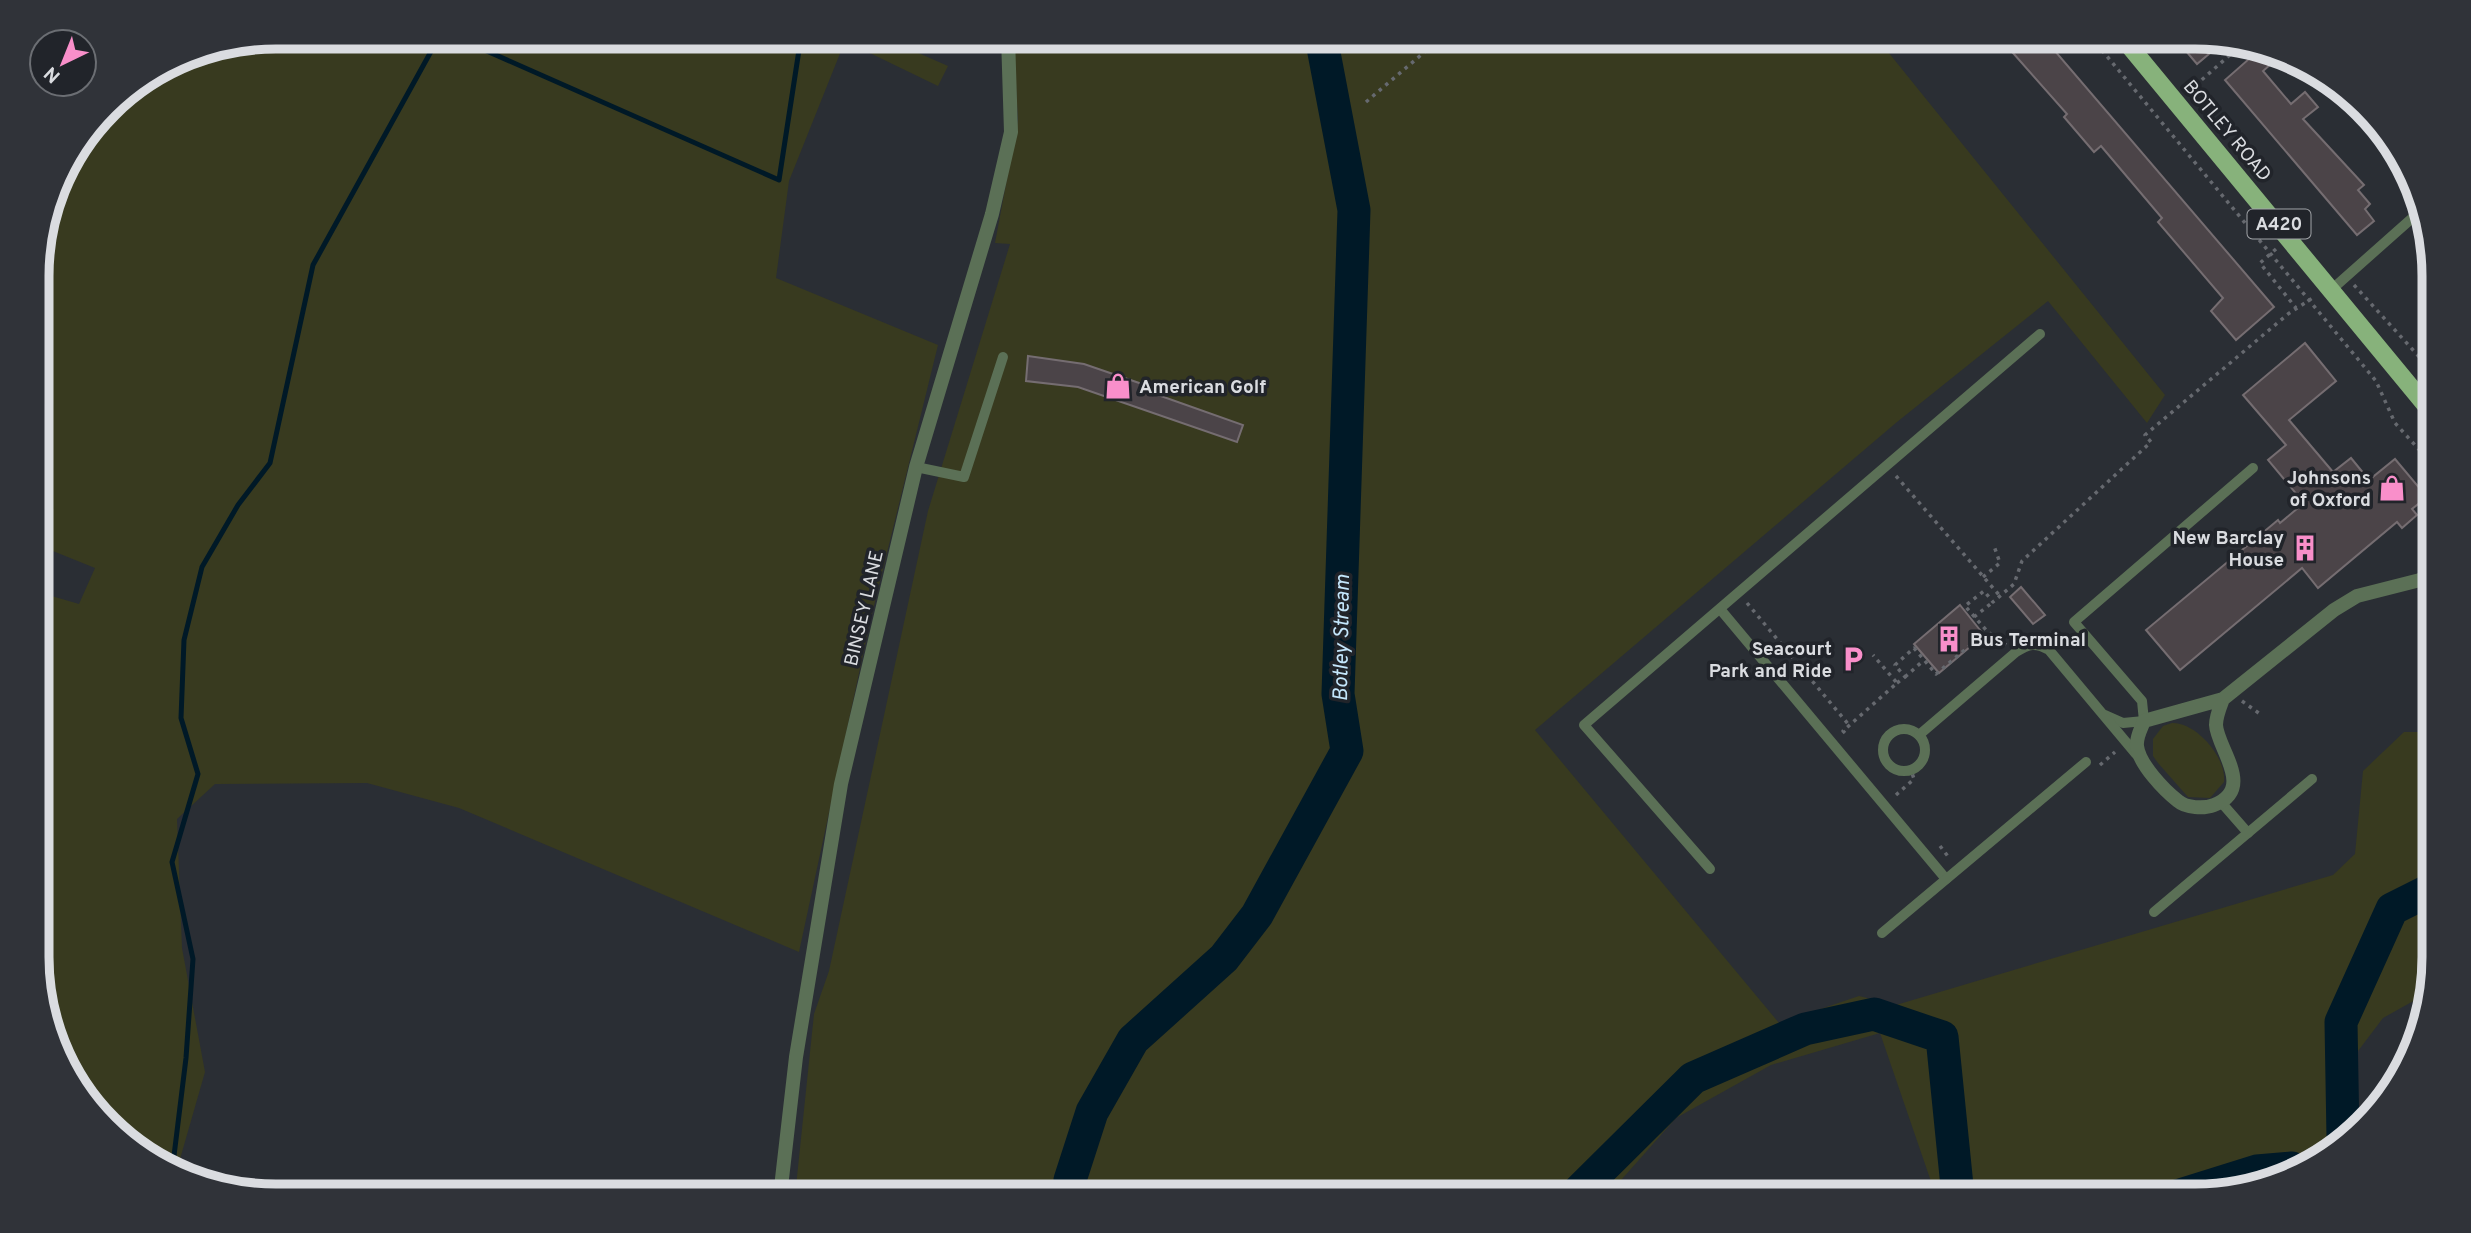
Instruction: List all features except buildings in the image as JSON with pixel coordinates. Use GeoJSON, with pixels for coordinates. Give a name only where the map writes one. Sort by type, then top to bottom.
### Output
{"type":"FeatureCollection","features":[{"type":"Feature","properties":{"kind":"main road","name":"BOTLEY ROAD"},"geometry":{"type":"LineString","coordinates":[[2132,49],[2290,237],[2330,291],[2422,401]]}},
{"type":"Feature","properties":{"kind":"street","name":"BINSEY LANE"},"geometry":{"type":"LineString","coordinates":[[781,1184],[796,1057],[841,784],[916,467],[992,214],[1011,132],[1008,49]]}},
{"type":"Feature","properties":{"kind":"street"},"geometry":{"type":"LineString","coordinates":[[2223,699],[2216,726],[2232,762],[2233,779],[2229,794],[2215,805],[2197,808],[2179,803],[2140,759],[2137,738],[2144,721],[2223,699],[2334,610],[2357,596],[2422,579]]}},
{"type":"Feature","properties":{"kind":"lane"},"geometry":{"type":"LineString","coordinates":[[2330,291],[2414,216]]}},
{"type":"Feature","properties":{"kind":"lane"},"geometry":{"type":"LineString","coordinates":[[1710,869],[1584,725],[2040,334]]}},
{"type":"Feature","properties":{"kind":"lane"},"geometry":{"type":"LineString","coordinates":[[916,467],[964,477],[1003,357]]}},
{"type":"Feature","properties":{"kind":"lane"},"geometry":{"type":"LineString","coordinates":[[2105,715],[2123,723],[2144,721],[2142,701],[2074,622],[2253,468]]}},
{"type":"Feature","properties":{"kind":"lane"},"geometry":{"type":"LineString","coordinates":[[1720,609],[1946,879]]}},
{"type":"Feature","properties":{"kind":"lane"},"geometry":{"type":"LineString","coordinates":[[1919,735],[2016,652],[2027,645],[2038,644],[2049,650],[2140,759]]}},
{"type":"Feature","properties":{"kind":"lane"},"geometry":{"type":"LineString","coordinates":[[1908,729],[1919,735],[1923,741],[1925,755],[1917,767],[1911,770],[1892,767],[1884,758],[1884,745],[1895,730],[1908,729]]}},
{"type":"Feature","properties":{"kind":"lane"},"geometry":{"type":"LineString","coordinates":[[1882,933],[2086,762]]}},
{"type":"Feature","properties":{"kind":"lane"},"geometry":{"type":"LineString","coordinates":[[2154,912],[2312,779]]}},
{"type":"Feature","properties":{"kind":"lane"},"geometry":{"type":"LineString","coordinates":[[2220,801],[2248,833]]}},
{"type":"Feature","properties":{"kind":"path"},"geometry":{"type":"LineString","coordinates":[[1366,102],[1427,49]]}},
{"type":"Feature","properties":{"kind":"path"},"geometry":{"type":"LineString","coordinates":[[2101,49],[2376,381],[2395,423],[2422,453]]}},
{"type":"Feature","properties":{"kind":"path"},"geometry":{"type":"LineString","coordinates":[[2177,101],[2233,52]]}},
{"type":"Feature","properties":{"kind":"path"},"geometry":{"type":"LineString","coordinates":[[2269,255],[2260,263],[2297,308]]}},
{"type":"Feature","properties":{"kind":"path"},"geometry":{"type":"LineString","coordinates":[[1975,617],[2014,584],[2022,561],[2151,442],[2145,435],[2297,308],[2309,299],[2330,291]]}},
{"type":"Feature","properties":{"kind":"path"},"geometry":{"type":"LineString","coordinates":[[1887,466],[2000,596]]}},
{"type":"Feature","properties":{"kind":"path"},"geometry":{"type":"LineString","coordinates":[[1983,577],[2000,563],[1994,546]]}},
{"type":"Feature","properties":{"kind":"path"},"geometry":{"type":"LineString","coordinates":[[1993,601],[1984,591],[1965,606],[1987,631],[2016,652]]}},
{"type":"Feature","properties":{"kind":"path"},"geometry":{"type":"LineString","coordinates":[[1739,593],[1849,725]]}},
{"type":"Feature","properties":{"kind":"path"},"geometry":{"type":"LineString","coordinates":[[1905,677],[1895,665],[1914,649],[1936,674],[1987,631]]}},
{"type":"Feature","properties":{"kind":"path"},"geometry":{"type":"LineString","coordinates":[[1873,654],[1898,683]]}},
{"type":"Feature","properties":{"kind":"path"},"geometry":{"type":"LineString","coordinates":[[1851,741],[1843,731],[1924,660]]}},
{"type":"Feature","properties":{"kind":"path"},"geometry":{"type":"LineString","coordinates":[[1905,805],[1896,794],[1914,779],[1911,770]]}},
{"type":"Feature","properties":{"kind":"path"},"geometry":{"type":"LineString","coordinates":[[1932,837],[1958,869]]}},
{"type":"Feature","properties":{"kind":"green space"},"geometry":{"type":"Polygon","coordinates":[[[276,49],[842,49],[789,181],[776,278],[938,345],[870,622],[799,952],[459,808],[367,783],[215,784],[177,819],[182,948],[205,1072],[179,1162],[162,1154],[115,1118],[79,1070],[66,1044],[51,987],[49,595],[79,604],[95,568],[49,549],[49,261],[53,232],[66,189],[87,150],[115,115],[150,87],[203,61],[246,51],[276,49]]]}},
{"type":"Feature","properties":{"kind":"green space"},"geometry":{"type":"Polygon","coordinates":[[[862,49],[909,49],[948,66],[938,86],[862,49]]]}},
{"type":"Feature","properties":{"kind":"green space"},"geometry":{"type":"Polygon","coordinates":[[[1014,49],[1886,49],[2165,395],[2147,423],[2048,301],[1897,422],[1535,730],[1779,1023],[1859,996],[1896,1005],[2333,875],[2355,854],[2363,771],[2404,732],[2422,732],[2420,987],[2417,999],[2383,1018],[2352,1059],[2353,1120],[2321,1146],[2295,1161],[2239,1180],[2210,1184],[1932,1184],[1880,1033],[1771,1065],[1676,1118],[1618,1184],[796,1184],[814,1014],[829,971],[928,511],[1010,244],[995,243],[1018,120],[1014,49]]]}},
{"type":"Feature","properties":{"kind":"green space"},"geometry":{"type":"Polygon","coordinates":[[[2172,723],[2191,728],[2200,735],[2221,763],[2224,782],[2210,798],[2188,797],[2153,756],[2153,739],[2163,726],[2172,723]]]}},
{"type":"Feature","properties":{"kind":"waterway"},"geometry":{"type":"LineString","coordinates":[[174,1160],[186,1058],[193,959],[172,862],[198,774],[181,718],[184,640],[202,567],[238,505],[270,463],[313,265],[432,49]]}},
{"type":"Feature","properties":{"kind":"waterway"},"geometry":{"type":"LineString","coordinates":[[482,49],[779,180],[799,49]]}},
{"type":"Feature","properties":{"kind":"waterway","name":"Botley Stream"},"geometry":{"type":"LineString","coordinates":[[1070,1184],[1092,1112],[1133,1040],[1224,958],[1257,915],[1347,751],[1338,694],[1354,210],[1323,49]]}},
{"type":"Feature","properties":{"kind":"waterway"},"geometry":{"type":"LineString","coordinates":[[2343,1130],[2341,1022],[2392,909],[2422,894]]}},
{"type":"Feature","properties":{"kind":"waterway"},"geometry":{"type":"LineString","coordinates":[[1586,1184],[1693,1078],[1805,1029],[1874,1014],[1942,1037],[1957,1184]]}},
{"type":"Feature","properties":{"kind":"waterway"},"geometry":{"type":"LineString","coordinates":[[2220,1183],[2257,1171],[2274,1170]]}},
{"type":"Feature","properties":{"kind":"place","name":"American Golf"},"geometry":{"type":"Point","coordinates":[1118,386]}},
{"type":"Feature","properties":{"kind":"place","name":"Johnsons of Oxford"},"geometry":{"type":"Point","coordinates":[2392,488]}},
{"type":"Feature","properties":{"kind":"place","name":"New Barclay House"},"geometry":{"type":"Point","coordinates":[2305,548]}},
{"type":"Feature","properties":{"kind":"place","name":"Bus Terminal"},"geometry":{"type":"Point","coordinates":[1949,639]}},
{"type":"Feature","properties":{"kind":"place","name":"Seacourt Park and Ride"},"geometry":{"type":"Point","coordinates":[1853,659]}}]}
